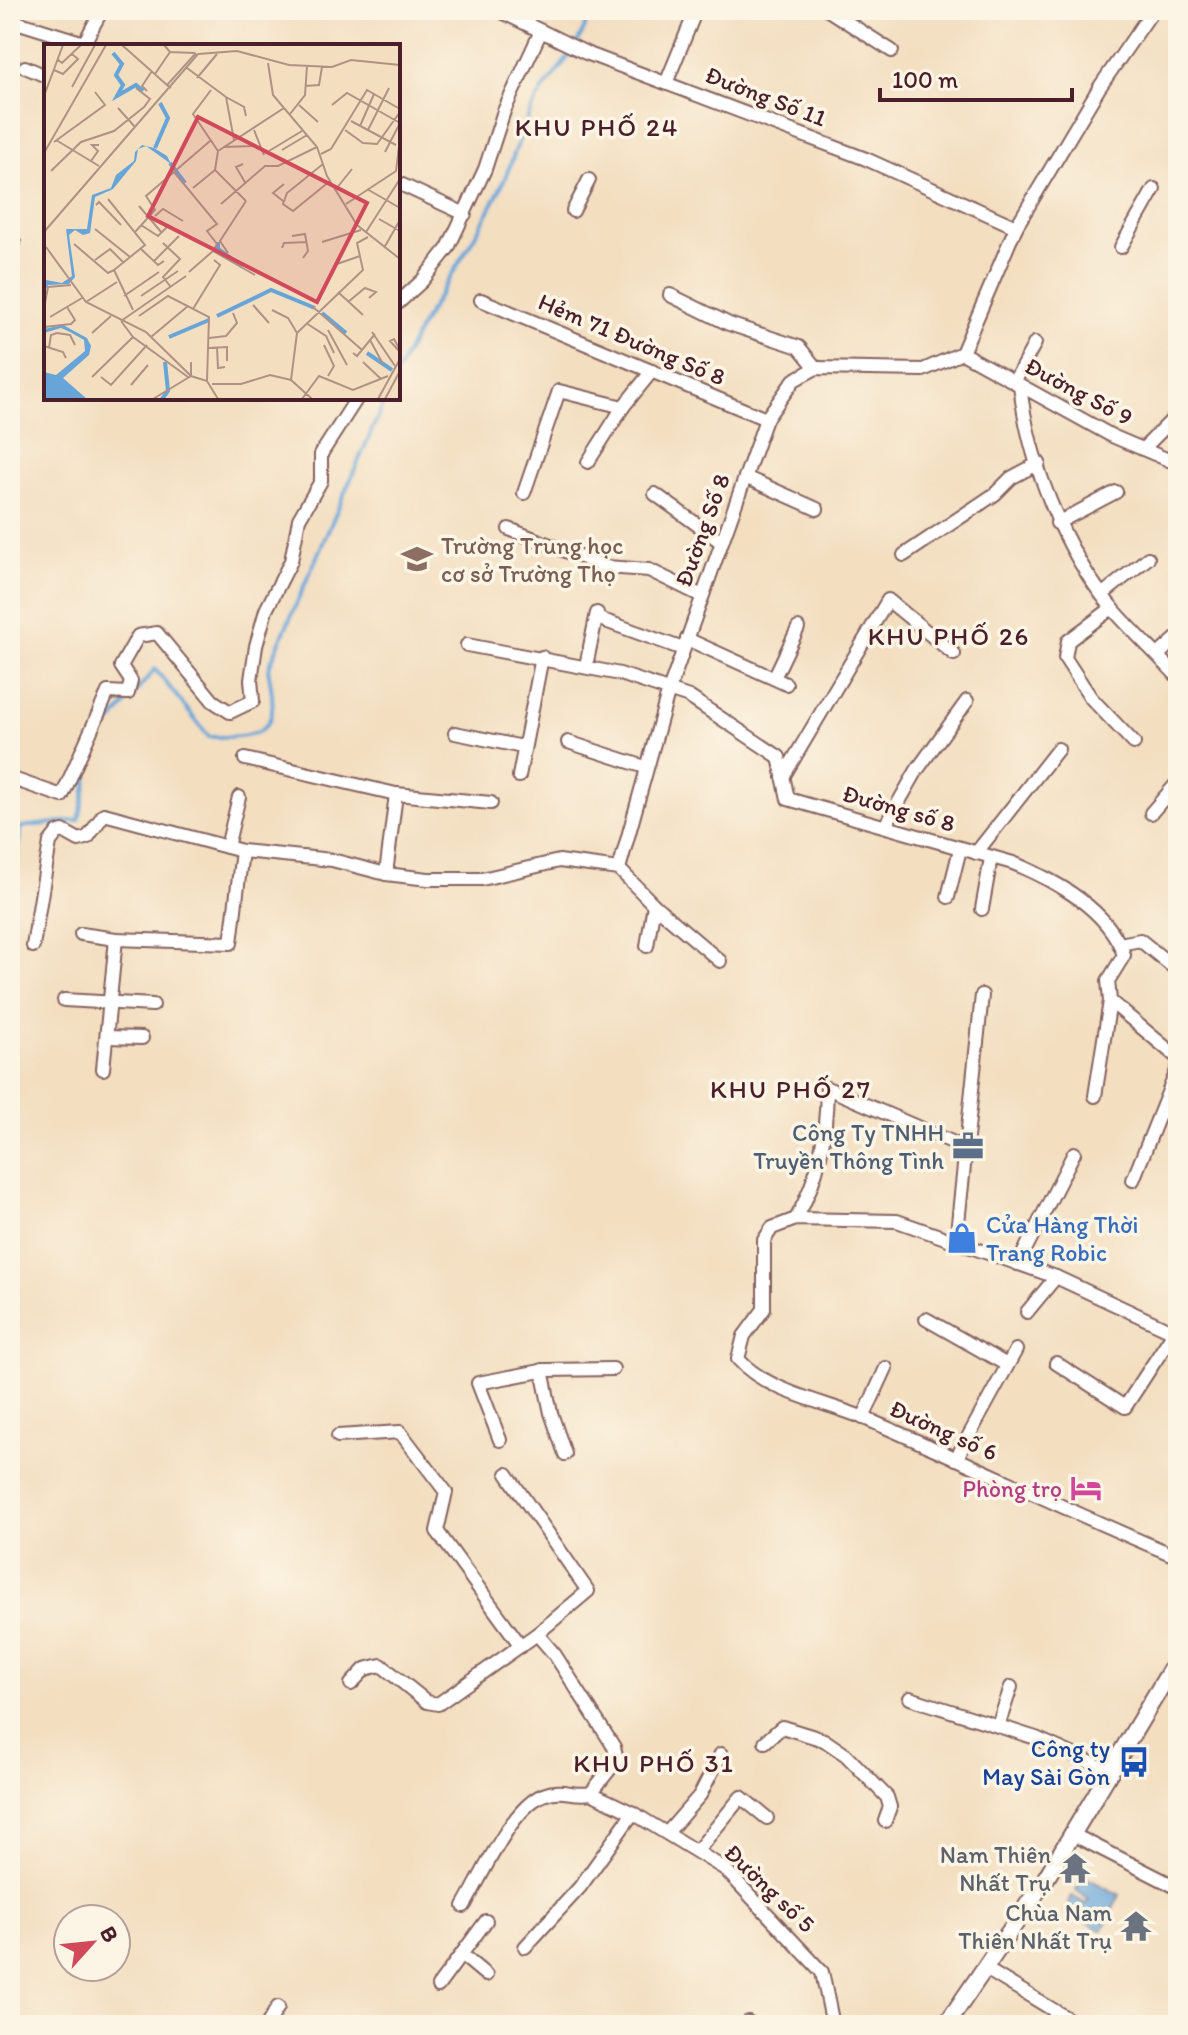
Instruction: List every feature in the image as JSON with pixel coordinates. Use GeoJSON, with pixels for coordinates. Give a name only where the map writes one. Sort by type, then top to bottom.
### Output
{"type":"FeatureCollection","features":[{"type":"Feature","properties":{"kind":"main road"},"geometry":{"type":"LineString","coordinates":[[946,2025],[1074,1835],[1176,1665]]}},
{"type":"Feature","properties":{"kind":"street"},"geometry":{"type":"LineString","coordinates":[[86,44],[102,10]]}},
{"type":"Feature","properties":{"kind":"street","name":"Đường Số 11"},"geometry":{"type":"LineString","coordinates":[[498,10],[586,53],[667,81],[866,159],[1016,227]]}},
{"type":"Feature","properties":{"kind":"street"},"geometry":{"type":"LineString","coordinates":[[667,81],[696,10]]}},
{"type":"Feature","properties":{"kind":"street"},"geometry":{"type":"LineString","coordinates":[[828,10],[892,51]]}},
{"type":"Feature","properties":{"kind":"street"},"geometry":{"type":"LineString","coordinates":[[670,295],[729,324],[799,347],[816,368],[923,370],[962,353],[1016,227],[1099,88],[1153,10]]}},
{"type":"Feature","properties":{"kind":"street"},"geometry":{"type":"LineString","coordinates":[[10,20],[83,44]]}},
{"type":"Feature","properties":{"kind":"street"},"geometry":{"type":"LineString","coordinates":[[400,300],[422,281],[439,259],[465,214],[485,169],[504,111],[543,32]]}},
{"type":"Feature","properties":{"kind":"street"},"geometry":{"type":"LineString","coordinates":[[25,67],[44,75]]}},
{"type":"Feature","properties":{"kind":"street"},"geometry":{"type":"LineString","coordinates":[[573,211],[589,180]]}},
{"type":"Feature","properties":{"kind":"street"},"geometry":{"type":"LineString","coordinates":[[400,184],[465,214]]}},
{"type":"Feature","properties":{"kind":"street"},"geometry":{"type":"LineString","coordinates":[[1121,247],[1154,189]]}},
{"type":"Feature","properties":{"kind":"street","name":"Hẻm 71 Đường Số 8"},"geometry":{"type":"LineString","coordinates":[[481,300],[766,419]]}},
{"type":"Feature","properties":{"kind":"street"},"geometry":{"type":"LineString","coordinates":[[1035,343],[1017,384],[1024,419],[1057,523],[1112,608],[1178,677]]}},
{"type":"Feature","properties":{"kind":"street","name":"Đường Số 9"},"geometry":{"type":"LineString","coordinates":[[962,353],[1143,449],[1178,464]]}},
{"type":"Feature","properties":{"kind":"street","name":"Đường Số 8"},"geometry":{"type":"LineString","coordinates":[[619,869],[668,693],[766,419],[794,380],[816,368]]}},
{"type":"Feature","properties":{"kind":"street"},"geometry":{"type":"LineString","coordinates":[[588,462],[623,407],[652,371]]}},
{"type":"Feature","properties":{"kind":"street"},"geometry":{"type":"LineString","coordinates":[[524,493],[559,391],[623,407]]}},
{"type":"Feature","properties":{"kind":"street"},"geometry":{"type":"LineString","coordinates":[[10,778],[62,796],[108,692],[128,693],[131,681],[121,666],[138,636],[157,633],[213,701],[230,712],[253,701],[256,646],[266,610],[291,561],[299,519],[321,481],[321,454],[356,400]]}},
{"type":"Feature","properties":{"kind":"street"},"geometry":{"type":"LineString","coordinates":[[1143,449],[1178,414]]}},
{"type":"Feature","properties":{"kind":"street"},"geometry":{"type":"LineString","coordinates":[[904,555],[995,494],[1011,478],[1039,463]]}},
{"type":"Feature","properties":{"kind":"street"},"geometry":{"type":"LineString","coordinates":[[745,477],[817,509]]}},
{"type":"Feature","properties":{"kind":"street"},"geometry":{"type":"LineString","coordinates":[[1057,523],[1116,492]]}},
{"type":"Feature","properties":{"kind":"street"},"geometry":{"type":"LineString","coordinates":[[655,494],[721,542]]}},
{"type":"Feature","properties":{"kind":"street"},"geometry":{"type":"LineString","coordinates":[[509,529],[606,567],[649,570],[702,596]]}},
{"type":"Feature","properties":{"kind":"street"},"geometry":{"type":"LineString","coordinates":[[1103,594],[1148,558]]}},
{"type":"Feature","properties":{"kind":"street"},"geometry":{"type":"LineString","coordinates":[[783,777],[888,600],[954,654]]}},
{"type":"Feature","properties":{"kind":"street"},"geometry":{"type":"LineString","coordinates":[[1112,608],[1068,641],[1065,658],[1091,698],[1134,743]]}},
{"type":"Feature","properties":{"kind":"street"},"geometry":{"type":"LineString","coordinates":[[586,666],[597,615],[685,644],[780,681],[798,628]]}},
{"type":"Feature","properties":{"kind":"street"},"geometry":{"type":"LineString","coordinates":[[1158,655],[1178,637]]}},
{"type":"Feature","properties":{"kind":"street","name":"Đường số 8"},"geometry":{"type":"LineString","coordinates":[[467,645],[586,666],[689,697],[779,757],[788,799],[1048,877],[1107,922],[1120,944]]}},
{"type":"Feature","properties":{"kind":"street"},"geometry":{"type":"LineString","coordinates":[[519,776],[542,657]]}},
{"type":"Feature","properties":{"kind":"street"},"geometry":{"type":"LineString","coordinates":[[885,826],[917,770],[967,701]]}},
{"type":"Feature","properties":{"kind":"street"},"geometry":{"type":"LineString","coordinates":[[455,733],[523,747]]}},
{"type":"Feature","properties":{"kind":"street"},"geometry":{"type":"LineString","coordinates":[[568,742],[645,767]]}},
{"type":"Feature","properties":{"kind":"street"},"geometry":{"type":"LineString","coordinates":[[976,853],[1058,749]]}},
{"type":"Feature","properties":{"kind":"street"},"geometry":{"type":"LineString","coordinates":[[245,759],[396,794],[491,803]]}},
{"type":"Feature","properties":{"kind":"street"},"geometry":{"type":"LineString","coordinates":[[1151,813],[1178,782]]}},
{"type":"Feature","properties":{"kind":"street"},"geometry":{"type":"LineString","coordinates":[[386,874],[396,794]]}},
{"type":"Feature","properties":{"kind":"street"},"geometry":{"type":"LineString","coordinates":[[227,847],[239,797]]}},
{"type":"Feature","properties":{"kind":"street"},"geometry":{"type":"LineString","coordinates":[[33,946],[50,842],[63,831],[79,840],[88,837],[104,814],[110,814],[242,851],[332,860],[386,874],[428,879],[482,879],[559,861],[619,869],[654,905],[720,961]]}},
{"type":"Feature","properties":{"kind":"street"},"geometry":{"type":"LineString","coordinates":[[948,897],[960,849]]}},
{"type":"Feature","properties":{"kind":"street"},"geometry":{"type":"LineString","coordinates":[[81,934],[116,939],[231,943],[242,851]]}},
{"type":"Feature","properties":{"kind":"street"},"geometry":{"type":"LineString","coordinates":[[982,909],[991,858]]}},
{"type":"Feature","properties":{"kind":"street"},"geometry":{"type":"LineString","coordinates":[[647,946],[654,905]]}},
{"type":"Feature","properties":{"kind":"street"},"geometry":{"type":"LineString","coordinates":[[103,1069],[116,939]]}},
{"type":"Feature","properties":{"kind":"street"},"geometry":{"type":"LineString","coordinates":[[1095,1096],[1110,1001],[1108,981],[1124,955],[1120,944],[1140,940],[1178,971]]}},
{"type":"Feature","properties":{"kind":"street"},"geometry":{"type":"LineString","coordinates":[[956,1242],[982,995]]}},
{"type":"Feature","properties":{"kind":"street"},"geometry":{"type":"LineString","coordinates":[[64,1000],[153,1005]]}},
{"type":"Feature","properties":{"kind":"street"},"geometry":{"type":"LineString","coordinates":[[1110,1001],[1178,1058]]}},
{"type":"Feature","properties":{"kind":"street"},"geometry":{"type":"LineString","coordinates":[[107,1037],[142,1038]]}},
{"type":"Feature","properties":{"kind":"street"},"geometry":{"type":"LineString","coordinates":[[1133,1180],[1178,1068]]}},
{"type":"Feature","properties":{"kind":"street"},"geometry":{"type":"LineString","coordinates":[[968,1149],[827,1088],[826,1121],[814,1186],[796,1219],[843,1222],[881,1219],[1056,1277],[1176,1333],[1125,1407],[1056,1363]]}},
{"type":"Feature","properties":{"kind":"street"},"geometry":{"type":"LineString","coordinates":[[1018,1264],[1074,1153]]}},
{"type":"Feature","properties":{"kind":"street","name":"Đường số 6"},"geometry":{"type":"LineString","coordinates":[[796,1219],[766,1234],[764,1309],[744,1336],[738,1359],[748,1370],[956,1459],[1049,1504],[1178,1557]]}},
{"type":"Feature","properties":{"kind":"street"},"geometry":{"type":"LineString","coordinates":[[1027,1312],[1056,1277]]}},
{"type":"Feature","properties":{"kind":"street"},"geometry":{"type":"LineString","coordinates":[[926,1319],[1007,1365]]}},
{"type":"Feature","properties":{"kind":"street"},"geometry":{"type":"LineString","coordinates":[[956,1459],[1016,1350]]}},
{"type":"Feature","properties":{"kind":"street"},"geometry":{"type":"LineString","coordinates":[[863,1418],[886,1368]]}},
{"type":"Feature","properties":{"kind":"street"},"geometry":{"type":"LineString","coordinates":[[500,1440],[478,1383],[542,1370],[613,1369]]}},
{"type":"Feature","properties":{"kind":"street"},"geometry":{"type":"LineString","coordinates":[[542,1370],[551,1413],[565,1454]]}},
{"type":"Feature","properties":{"kind":"street"},"geometry":{"type":"LineString","coordinates":[[338,1436],[400,1432],[446,1492],[437,1531],[521,1646]]}},
{"type":"Feature","properties":{"kind":"street"},"geometry":{"type":"LineString","coordinates":[[351,1684],[365,1669],[381,1665],[427,1702],[438,1704],[537,1634],[588,1591],[507,1474]]}},
{"type":"Feature","properties":{"kind":"street"},"geometry":{"type":"LineString","coordinates":[[464,1906],[514,1821],[530,1804],[543,1795],[564,1790],[580,1795],[591,1793],[617,1760],[614,1747],[555,1655],[537,1634]]}},
{"type":"Feature","properties":{"kind":"street"},"geometry":{"type":"LineString","coordinates":[[998,1726],[1011,1687]]}},
{"type":"Feature","properties":{"kind":"street"},"geometry":{"type":"LineString","coordinates":[[910,1698],[1036,1738],[1112,1772]]}},
{"type":"Feature","properties":{"kind":"street"},"geometry":{"type":"LineString","coordinates":[[765,1742],[782,1727],[824,1740],[846,1755],[887,1797],[890,1807],[885,1821]]}},
{"type":"Feature","properties":{"kind":"street"},"geometry":{"type":"LineString","coordinates":[[667,1833],[700,1795],[721,1754]]}},
{"type":"Feature","properties":{"kind":"street","name":"Đường số 5"},"geometry":{"type":"LineString","coordinates":[[591,1793],[633,1813],[725,1869],[822,1972],[833,2025]]}},
{"type":"Feature","properties":{"kind":"street"},"geometry":{"type":"LineString","coordinates":[[697,1851],[741,1797],[767,1818]]}},
{"type":"Feature","properties":{"kind":"street"},"geometry":{"type":"LineString","coordinates":[[525,1947],[580,1887],[633,1813]]}},
{"type":"Feature","properties":{"kind":"street"},"geometry":{"type":"LineString","coordinates":[[1074,1835],[1178,1888]]}},
{"type":"Feature","properties":{"kind":"street"},"geometry":{"type":"LineString","coordinates":[[438,1986],[486,1921]]}},
{"type":"Feature","properties":{"kind":"street"},"geometry":{"type":"LineString","coordinates":[[462,1955],[486,1975]]}},
{"type":"Feature","properties":{"kind":"street"},"geometry":{"type":"LineString","coordinates":[[986,1969],[1078,2025]]}},
{"type":"Feature","properties":{"kind":"street"},"geometry":{"type":"LineString","coordinates":[[267,2025],[278,2007]]}},
{"type":"Feature","properties":{"kind":"water"},"geometry":{"type":"Polygon","coordinates":[[[1083,1876],[1120,1895],[1102,1931],[1065,1911],[1072,1896],[1086,1904],[1089,1900],[1076,1890],[1083,1876]]]}},
{"type":"Feature","properties":{"kind":"waterway"},"geometry":{"type":"LineString","coordinates":[[400,367],[488,212],[534,104],[582,34],[590,10]]}},
{"type":"Feature","properties":{"kind":"waterway"},"geometry":{"type":"LineString","coordinates":[[10,911],[21,827],[79,820],[95,742],[155,669],[209,737],[246,735],[266,726],[272,705],[268,669],[385,400]]}},
{"type":"Feature","properties":{"kind":"place","name":"Trường Trung học cơ sở Trường Thọ"},"geometry":{"type":"Point","coordinates":[417,559]}},
{"type":"Feature","properties":{"kind":"place","name":"Công Ty TNHH Truyền Thông Tình"},"geometry":{"type":"Point","coordinates":[968,1146]}},
{"type":"Feature","properties":{"kind":"place","name":"Cửa Hàng Thời Trang Robic"},"geometry":{"type":"Point","coordinates":[962,1238]}},
{"type":"Feature","properties":{"kind":"place","name":"Phòng trọ"},"geometry":{"type":"Point","coordinates":[1086,1488]}},
{"type":"Feature","properties":{"kind":"place","name":"Công ty May Sài Gòn"},"geometry":{"type":"Point","coordinates":[1134,1762]}},
{"type":"Feature","properties":{"kind":"place","name":"Nam Thiên Nhất Trụ"},"geometry":{"type":"Point","coordinates":[1075,1868]}},
{"type":"Feature","properties":{"kind":"place","name":"Chùa Nam Thiên Nhất Trụ"},"geometry":{"type":"Point","coordinates":[1136,1926]}},
{"type":"Feature","properties":{"kind":"district","name":"KHU PHỐ 24"},"geometry":{"type":"Point","coordinates":[597,127]}},
{"type":"Feature","properties":{"kind":"district","name":"KHU PHỐ 26"},"geometry":{"type":"Point","coordinates":[949,636]}},
{"type":"Feature","properties":{"kind":"district","name":"KHU PHỐ 27"},"geometry":{"type":"Point","coordinates":[791,1089]}},
{"type":"Feature","properties":{"kind":"district","name":"KHU PHỐ 31"},"geometry":{"type":"Point","coordinates":[654,1763]}}]}
